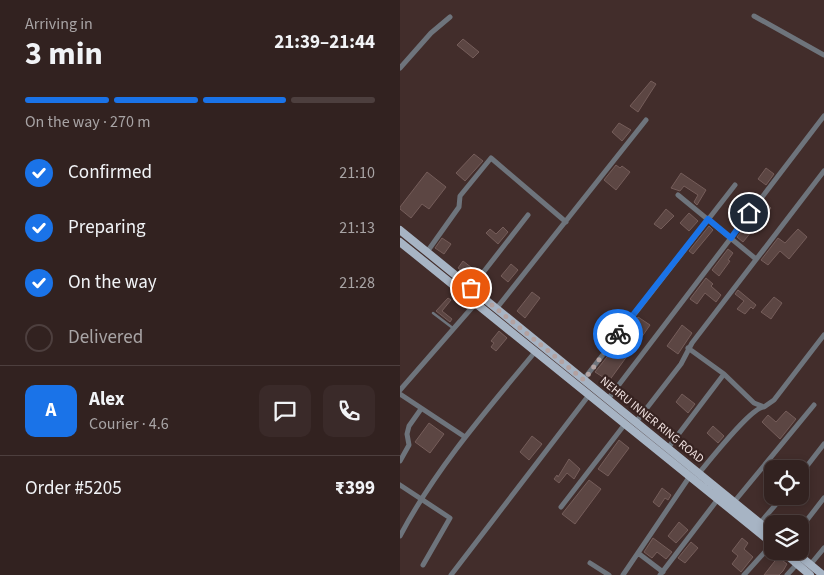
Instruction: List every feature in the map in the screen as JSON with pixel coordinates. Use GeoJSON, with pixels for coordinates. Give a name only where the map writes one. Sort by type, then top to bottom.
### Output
{"type":"FeatureCollection","features":[{"type":"Feature","properties":{"kind":"main road","name":"NEHRU INNER RING ROAD"},"geometry":{"type":"LineString","coordinates":[[400,230],[764,526]]}},
{"type":"Feature","properties":{"kind":"main road"},"geometry":{"type":"LineString","coordinates":[[400,242],[764,537]]}},
{"type":"Feature","properties":{"kind":"main road"},"geometry":{"type":"LineString","coordinates":[[792,560],[810,575]]}},
{"type":"Feature","properties":{"kind":"main road"},"geometry":{"type":"LineString","coordinates":[[804,560],[823,575]]}},
{"type":"Feature","properties":{"kind":"street"},"geometry":{"type":"LineString","coordinates":[[754,16],[824,55]]}},
{"type":"Feature","properties":{"kind":"street"},"geometry":{"type":"LineString","coordinates":[[400,68],[431,33],[450,17]]}},
{"type":"Feature","properties":{"kind":"street"},"geometry":{"type":"LineString","coordinates":[[608,399],[824,116]]}},
{"type":"Feature","properties":{"kind":"street"},"geometry":{"type":"LineString","coordinates":[[496,309],[646,120]]}},
{"type":"Feature","properties":{"kind":"street"},"geometry":{"type":"LineString","coordinates":[[427,252],[459,207],[460,196],[491,158],[566,222]]}},
{"type":"Feature","properties":{"kind":"street"},"geometry":{"type":"LineString","coordinates":[[636,422],[681,364],[688,348],[824,171]]}},
{"type":"Feature","properties":{"kind":"street"},"geometry":{"type":"LineString","coordinates":[[584,380],[735,185]]}},
{"type":"Feature","properties":{"kind":"street"},"geometry":{"type":"LineString","coordinates":[[678,195],[756,259]]}},
{"type":"Feature","properties":{"kind":"street"},"geometry":{"type":"LineString","coordinates":[[471,288],[528,215]]}},
{"type":"Feature","properties":{"kind":"street"},"geometry":{"type":"LineString","coordinates":[[400,390],[476,303]]}},
{"type":"Feature","properties":{"kind":"street"},"geometry":{"type":"LineString","coordinates":[[699,473],[744,420],[757,408],[764,407],[774,400],[824,336]]}},
{"type":"Feature","properties":{"kind":"street"},"geometry":{"type":"LineString","coordinates":[[688,348],[724,374],[754,402],[764,407]]}},
{"type":"Feature","properties":{"kind":"street"},"geometry":{"type":"LineString","coordinates":[[400,536],[421,497],[465,437],[536,352]]}},
{"type":"Feature","properties":{"kind":"street"},"geometry":{"type":"LineString","coordinates":[[668,448],[724,374]]}},
{"type":"Feature","properties":{"kind":"street"},"geometry":{"type":"LineString","coordinates":[[400,394],[465,437]]}},
{"type":"Feature","properties":{"kind":"street"},"geometry":{"type":"LineString","coordinates":[[451,575],[589,395]]}},
{"type":"Feature","properties":{"kind":"street"},"geometry":{"type":"LineString","coordinates":[[734,502],[814,405]]}},
{"type":"Feature","properties":{"kind":"street"},"geometry":{"type":"LineString","coordinates":[[400,461],[409,445],[407,434],[409,426],[421,409]]}},
{"type":"Feature","properties":{"kind":"street"},"geometry":{"type":"LineString","coordinates":[[561,507],[625,424]]}},
{"type":"Feature","properties":{"kind":"street"},"geometry":{"type":"LineString","coordinates":[[809,463],[824,444]]}},
{"type":"Feature","properties":{"kind":"street"},"geometry":{"type":"LineString","coordinates":[[623,575],[690,476]]}},
{"type":"Feature","properties":{"kind":"street"},"geometry":{"type":"LineString","coordinates":[[400,485],[421,497],[450,518],[424,565]]}},
{"type":"Feature","properties":{"kind":"street"},"geometry":{"type":"LineString","coordinates":[[809,517],[824,498]]}},
{"type":"Feature","properties":{"kind":"street"},"geometry":{"type":"LineString","coordinates":[[638,553],[662,573],[718,499]]}},
{"type":"Feature","properties":{"kind":"street"},"geometry":{"type":"LineString","coordinates":[[760,523],[775,505]]}},
{"type":"Feature","properties":{"kind":"street"},"geometry":{"type":"LineString","coordinates":[[810,565],[824,548]]}},
{"type":"Feature","properties":{"kind":"street"},"geometry":{"type":"LineString","coordinates":[[744,575],[764,553]]}},
{"type":"Feature","properties":{"kind":"street"},"geometry":{"type":"LineString","coordinates":[[590,563],[609,575]]}},
{"type":"Feature","properties":{"kind":"street"},"geometry":{"type":"LineString","coordinates":[[788,575],[797,564]]}},
{"type":"Feature","properties":{"kind":"lane"},"geometry":{"type":"LineString","coordinates":[[434,313],[454,329]]}},
{"type":"Feature","properties":{"kind":"building"},"geometry":{"type":"Polygon","coordinates":[[[463,39],[479,52],[473,58],[457,45],[463,39]]]}},
{"type":"Feature","properties":{"kind":"building"},"geometry":{"type":"Polygon","coordinates":[[[651,81],[656,84],[638,112],[630,106],[651,81]]]}},
{"type":"Feature","properties":{"kind":"building"},"geometry":{"type":"Polygon","coordinates":[[[619,123],[631,130],[622,141],[612,132],[619,123]]]}},
{"type":"Feature","properties":{"kind":"building"},"geometry":{"type":"Polygon","coordinates":[[[474,154],[483,161],[465,181],[456,173],[474,154]]]}},
{"type":"Feature","properties":{"kind":"building"},"geometry":{"type":"Polygon","coordinates":[[[616,165],[620,168],[622,166],[630,172],[616,190],[604,180],[616,165]]]}},
{"type":"Feature","properties":{"kind":"building"},"geometry":{"type":"Polygon","coordinates":[[[766,168],[774,174],[766,185],[758,179],[766,168]]]}},
{"type":"Feature","properties":{"kind":"building"},"geometry":{"type":"Polygon","coordinates":[[[427,172],[446,187],[429,209],[422,204],[411,218],[400,207],[427,172]]]}},
{"type":"Feature","properties":{"kind":"building"},"geometry":{"type":"Polygon","coordinates":[[[681,173],[706,190],[697,205],[694,202],[698,195],[684,186],[680,191],[671,188],[681,173]]]}},
{"type":"Feature","properties":{"kind":"building"},"geometry":{"type":"Polygon","coordinates":[[[764,202],[771,208],[743,242],[737,237],[764,202]]]}},
{"type":"Feature","properties":{"kind":"building"},"geometry":{"type":"Polygon","coordinates":[[[666,209],[674,216],[661,229],[654,224],[666,209]]]}},
{"type":"Feature","properties":{"kind":"building"},"geometry":{"type":"Polygon","coordinates":[[[689,213],[698,221],[689,231],[680,223],[689,213]]]}},
{"type":"Feature","properties":{"kind":"building"},"geometry":{"type":"Polygon","coordinates":[[[709,226],[713,230],[693,254],[689,251],[709,226]]]}},
{"type":"Feature","properties":{"kind":"building"},"geometry":{"type":"Polygon","coordinates":[[[503,227],[508,232],[498,244],[486,233],[490,229],[496,234],[503,227]]]}},
{"type":"Feature","properties":{"kind":"building"},"geometry":{"type":"Polygon","coordinates":[[[798,229],[807,237],[789,259],[780,251],[768,265],[761,260],[778,238],[785,243],[798,229]]]}},
{"type":"Feature","properties":{"kind":"building"},"geometry":{"type":"Polygon","coordinates":[[[442,238],[451,244],[444,254],[435,248],[442,238]]]}},
{"type":"Feature","properties":{"kind":"building"},"geometry":{"type":"Polygon","coordinates":[[[728,249],[733,253],[728,260],[730,261],[719,276],[712,270],[728,249]]]}},
{"type":"Feature","properties":{"kind":"building"},"geometry":{"type":"Polygon","coordinates":[[[463,261],[476,271],[471,278],[458,268],[463,261]]]}},
{"type":"Feature","properties":{"kind":"building"},"geometry":{"type":"Polygon","coordinates":[[[511,264],[518,270],[508,282],[501,276],[511,264]]]}},
{"type":"Feature","properties":{"kind":"building"},"geometry":{"type":"Polygon","coordinates":[[[706,278],[713,284],[711,286],[721,295],[716,302],[705,293],[697,304],[690,299],[706,278]]]}},
{"type":"Feature","properties":{"kind":"building"},"geometry":{"type":"Polygon","coordinates":[[[738,290],[756,305],[753,309],[751,307],[745,314],[737,309],[744,301],[735,294],[738,290]]]}},
{"type":"Feature","properties":{"kind":"building"},"geometry":{"type":"Polygon","coordinates":[[[532,292],[540,298],[525,318],[517,311],[532,292]]]}},
{"type":"Feature","properties":{"kind":"building"},"geometry":{"type":"Polygon","coordinates":[[[774,297],[782,303],[771,319],[761,312],[774,297]]]}},
{"type":"Feature","properties":{"kind":"building"},"geometry":{"type":"Polygon","coordinates":[[[448,298],[451,300],[442,311],[452,319],[450,322],[436,311],[448,298]]]}},
{"type":"Feature","properties":{"kind":"building"},"geometry":{"type":"Polygon","coordinates":[[[638,317],[650,325],[637,344],[624,335],[638,317]]]}},
{"type":"Feature","properties":{"kind":"building"},"geometry":{"type":"Polygon","coordinates":[[[682,325],[692,333],[678,354],[667,346],[682,325]]]}},
{"type":"Feature","properties":{"kind":"building"},"geometry":{"type":"Polygon","coordinates":[[[499,331],[507,338],[496,351],[491,347],[494,343],[491,341],[499,331]]]}},
{"type":"Feature","properties":{"kind":"building"},"geometry":{"type":"Polygon","coordinates":[[[618,343],[630,352],[609,381],[595,372],[618,343]]]}},
{"type":"Feature","properties":{"kind":"building"},"geometry":{"type":"Polygon","coordinates":[[[682,394],[695,404],[688,413],[676,402],[682,394]]]}},
{"type":"Feature","properties":{"kind":"building"},"geometry":{"type":"Polygon","coordinates":[[[786,411],[796,419],[780,439],[762,422],[768,415],[776,422],[786,411]]]}},
{"type":"Feature","properties":{"kind":"building"},"geometry":{"type":"Polygon","coordinates":[[[429,423],[444,434],[430,453],[415,442],[429,423]]]}},
{"type":"Feature","properties":{"kind":"building"},"geometry":{"type":"Polygon","coordinates":[[[713,426],[724,436],[718,443],[707,433],[713,426]]]}},
{"type":"Feature","properties":{"kind":"building"},"geometry":{"type":"Polygon","coordinates":[[[532,436],[542,444],[529,460],[520,452],[532,436]]]}},
{"type":"Feature","properties":{"kind":"building"},"geometry":{"type":"Polygon","coordinates":[[[619,440],[629,448],[608,476],[598,469],[619,440]]]}},
{"type":"Feature","properties":{"kind":"building"},"geometry":{"type":"Polygon","coordinates":[[[569,459],[580,469],[574,479],[567,473],[559,483],[554,479],[557,475],[558,477],[569,459]]]}},
{"type":"Feature","properties":{"kind":"building"},"geometry":{"type":"Polygon","coordinates":[[[589,480],[601,489],[575,524],[562,514],[589,480]]]}},
{"type":"Feature","properties":{"kind":"building"},"geometry":{"type":"Polygon","coordinates":[[[662,488],[671,495],[668,500],[665,498],[659,507],[653,502],[662,488]]]}},
{"type":"Feature","properties":{"kind":"building"},"geometry":{"type":"Polygon","coordinates":[[[679,522],[688,530],[676,543],[668,536],[679,522]]]}},
{"type":"Feature","properties":{"kind":"building"},"geometry":{"type":"Polygon","coordinates":[[[653,538],[672,552],[666,559],[657,552],[652,558],[644,552],[653,538]]]}},
{"type":"Feature","properties":{"kind":"building"},"geometry":{"type":"Polygon","coordinates":[[[742,538],[748,543],[744,549],[753,557],[741,572],[732,564],[738,556],[732,551],[742,538]]]}},
{"type":"Feature","properties":{"kind":"building"},"geometry":{"type":"Polygon","coordinates":[[[691,542],[698,548],[685,563],[678,558],[691,542]]]}},
{"type":"Feature","properties":{"kind":"building"},"geometry":{"type":"Polygon","coordinates":[[[776,560],[782,560],[787,564],[779,575],[764,575],[776,560]]]}},
{"type":"Feature","properties":{"kind":"way so far"},"geometry":{"type":"LineString","coordinates":[[471,288],[584,380],[618,334]]}},
{"type":"Feature","properties":{"kind":"route"},"geometry":{"type":"LineString","coordinates":[[618,334],[708,219],[731,238],[749,213]]}}]}
